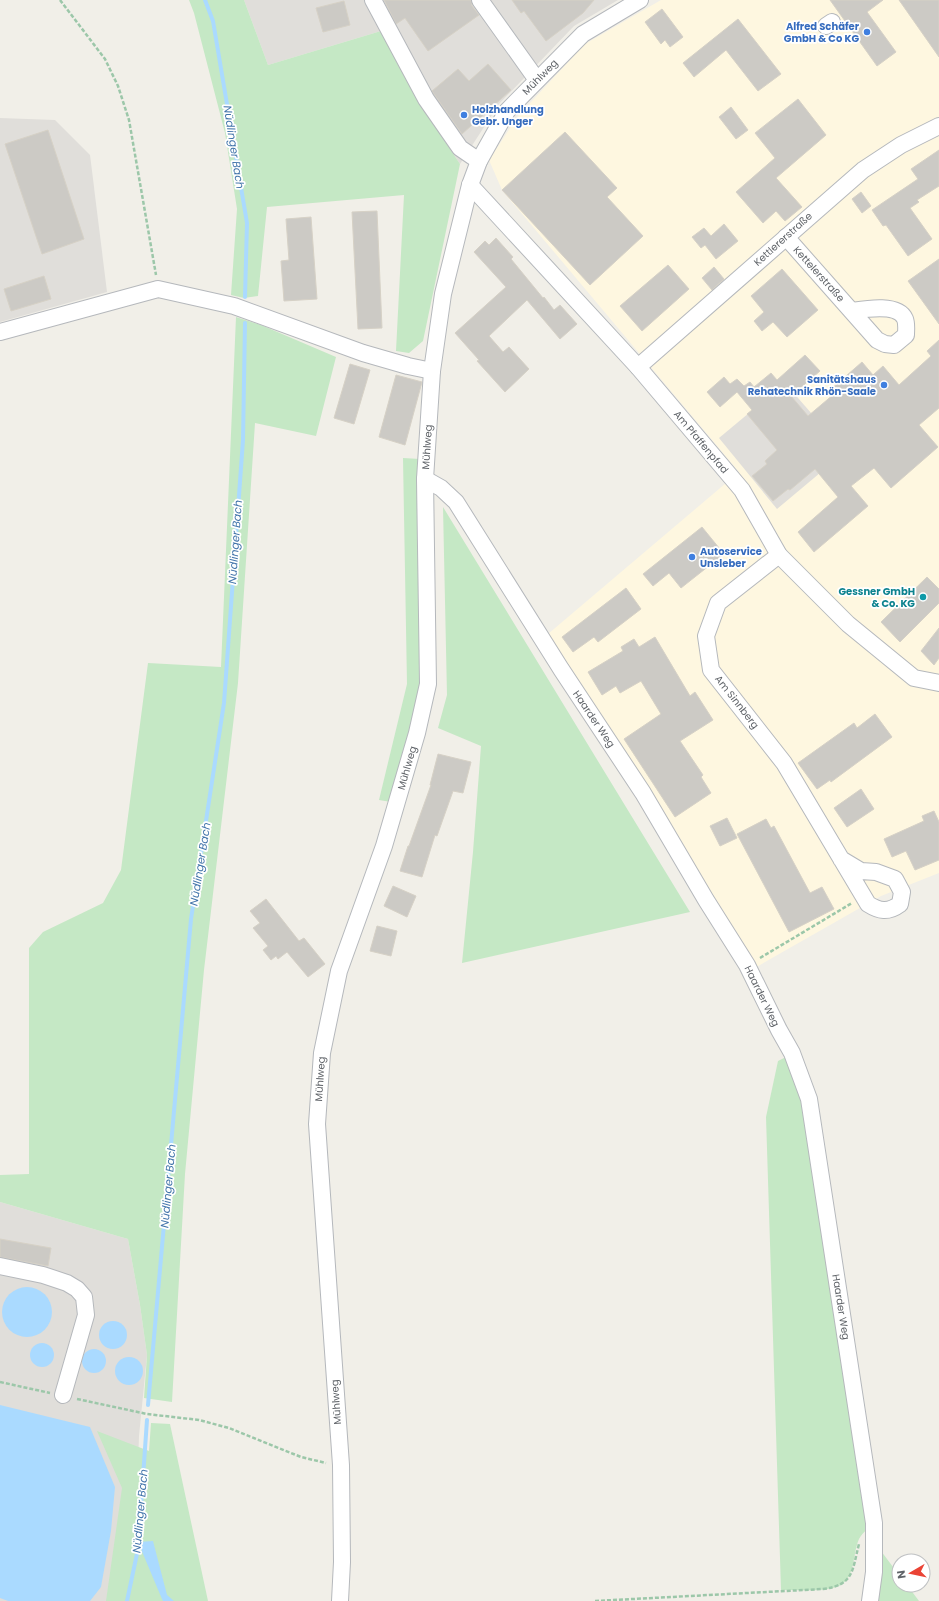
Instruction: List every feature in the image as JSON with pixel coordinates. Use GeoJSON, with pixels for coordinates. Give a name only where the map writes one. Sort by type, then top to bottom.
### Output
{"type":"FeatureCollection","features":[{"type":"Feature","properties":{"kind":"street"},"geometry":{"type":"LineString","coordinates":[[373,0],[426,99],[460,148],[479,162]]}},
{"type":"Feature","properties":{"kind":"street"},"geometry":{"type":"LineString","coordinates":[[480,0],[537,80]]}},
{"type":"Feature","properties":{"kind":"street","name":"Mühlweg"},"geometry":{"type":"LineString","coordinates":[[340,1601],[342,1562],[340,1465],[317,1124],[322,1053],[339,971],[384,846],[417,733],[428,684],[425,479],[432,371],[443,294],[470,186],[479,162],[507,111],[583,34],[640,0]]}},
{"type":"Feature","properties":{"kind":"street","name":"Kettlererstraße"},"geometry":{"type":"LineString","coordinates":[[638,367],[863,170],[901,145],[939,126]]}},
{"type":"Feature","properties":{"kind":"street","name":"Am Pfaffenpfad"},"geometry":{"type":"LineString","coordinates":[[470,186],[638,367],[742,490],[779,555],[848,624],[914,678],[939,683]]}},
{"type":"Feature","properties":{"kind":"street","name":"Kettelerstraße"},"geometry":{"type":"LineString","coordinates":[[786,237],[852,311]]}},
{"type":"Feature","properties":{"kind":"street"},"geometry":{"type":"LineString","coordinates":[[0,332],[158,290],[234,306],[363,353],[408,366],[432,371]]}},
{"type":"Feature","properties":{"kind":"street","name":"Haarder Weg"},"geometry":{"type":"LineString","coordinates":[[425,479],[441,488],[456,502],[560,669],[643,793],[706,900],[747,965],[792,1054],[809,1099],[874,1524],[874,1572],[870,1601]]}},
{"type":"Feature","properties":{"kind":"street","name":"Am Sinnberg"},"geometry":{"type":"LineString","coordinates":[[779,555],[718,603],[706,636],[711,670],[784,762],[863,897],[868,904],[879,911],[892,910],[900,904],[902,892],[895,879],[876,872],[861,871],[841,859]]}},
{"type":"Feature","properties":{"kind":"street"},"geometry":{"type":"LineString","coordinates":[[0,1266],[43,1275],[67,1283],[77,1288],[84,1297],[86,1315],[63,1396]]}},
{"type":"Feature","properties":{"kind":"path"},"geometry":{"type":"LineString","coordinates":[[60,0],[105,58],[118,86],[129,120],[158,290]]}},
{"type":"Feature","properties":{"kind":"path"},"geometry":{"type":"LineString","coordinates":[[747,965],[863,897]]}},
{"type":"Feature","properties":{"kind":"path"},"geometry":{"type":"LineString","coordinates":[[0,1382],[147,1414],[199,1420],[229,1428],[300,1458],[340,1465]]}},
{"type":"Feature","properties":{"kind":"path"},"geometry":{"type":"LineString","coordinates":[[595,1601],[837,1588],[846,1582],[852,1568],[860,1539],[874,1524]]}},
{"type":"Feature","properties":{"kind":"shaded area"},"geometry":{"type":"Polygon","coordinates":[[[244,0],[618,0],[574,26],[499,104],[460,164],[421,105],[381,31],[268,65],[244,0]]]}},
{"type":"Feature","properties":{"kind":"shaded area"},"geometry":{"type":"Polygon","coordinates":[[[661,0],[939,0],[939,873],[881,896],[753,969],[548,634],[739,472],[502,190],[489,160],[518,116],[585,44],[661,0]]]}},
{"type":"Feature","properties":{"kind":"shaded area"},"geometry":{"type":"Polygon","coordinates":[[[0,118],[55,120],[90,155],[107,292],[0,322],[0,118]]]}},
{"type":"Feature","properties":{"kind":"shaded area"},"geometry":{"type":"Polygon","coordinates":[[[785,383],[845,452],[777,509],[719,438],[785,383]]]}},
{"type":"Feature","properties":{"kind":"shaded area"},"geometry":{"type":"Polygon","coordinates":[[[0,1202],[128,1239],[147,1355],[139,1436],[138,1466],[120,1601],[0,1601],[0,1202]]]}},
{"type":"Feature","properties":{"kind":"green space"},"geometry":{"type":"Polygon","coordinates":[[[189,0],[244,0],[268,65],[381,31],[421,105],[460,164],[423,341],[409,353],[396,351],[404,195],[267,207],[258,296],[244,298],[231,295],[237,209],[225,133],[194,13],[189,0]]]}},
{"type":"Feature","properties":{"kind":"green space"},"geometry":{"type":"Polygon","coordinates":[[[236,317],[261,325],[336,357],[316,436],[255,423],[238,683],[204,970],[185,1174],[172,1402],[144,1398],[147,1355],[128,1239],[0,1202],[0,1175],[29,1174],[29,948],[43,932],[103,903],[121,870],[148,663],[221,667],[236,317]]]}},
{"type":"Feature","properties":{"kind":"green space"},"geometry":{"type":"Polygon","coordinates":[[[403,458],[420,459],[419,690],[391,802],[379,800],[407,684],[403,458]]]}},
{"type":"Feature","properties":{"kind":"green space"},"geometry":{"type":"Polygon","coordinates":[[[443,507],[690,912],[462,963],[473,852],[481,746],[438,728],[447,695],[443,507]]]}},
{"type":"Feature","properties":{"kind":"green space"},"geometry":{"type":"Polygon","coordinates":[[[792,1054],[799,1075],[873,1523],[859,1539],[852,1567],[847,1579],[836,1587],[816,1590],[781,1590],[766,1117],[778,1061],[792,1054]]]}},
{"type":"Feature","properties":{"kind":"green space"},"geometry":{"type":"Polygon","coordinates":[[[151,1423],[170,1424],[208,1601],[106,1601],[122,1488],[97,1431],[149,1451],[151,1423]]]}},
{"type":"Feature","properties":{"kind":"green space"},"geometry":{"type":"Polygon","coordinates":[[[875,1543],[891,1564],[891,1593],[913,1593],[919,1601],[871,1601],[875,1543]]]}},
{"type":"Feature","properties":{"kind":"water"},"geometry":{"type":"Polygon","coordinates":[[[32,1287],[37,1288],[45,1294],[51,1302],[51,1322],[45,1330],[37,1336],[22,1337],[17,1336],[9,1330],[3,1322],[2,1307],[3,1302],[9,1294],[17,1288],[32,1287]]]}},
{"type":"Feature","properties":{"kind":"water"},"geometry":{"type":"Polygon","coordinates":[[[113,1321],[123,1325],[127,1335],[123,1345],[113,1349],[103,1345],[99,1335],[103,1325],[113,1321]]]}},
{"type":"Feature","properties":{"kind":"water"},"geometry":{"type":"Polygon","coordinates":[[[42,1343],[51,1346],[54,1355],[51,1364],[42,1367],[33,1364],[30,1355],[33,1346],[42,1343]]]}},
{"type":"Feature","properties":{"kind":"water"},"geometry":{"type":"Polygon","coordinates":[[[89,1349],[99,1349],[106,1356],[106,1366],[99,1373],[89,1373],[82,1366],[82,1356],[89,1349]]]}},
{"type":"Feature","properties":{"kind":"water"},"geometry":{"type":"Polygon","coordinates":[[[129,1357],[139,1361],[143,1371],[139,1381],[129,1385],[119,1381],[115,1371],[119,1361],[129,1357]]]}},
{"type":"Feature","properties":{"kind":"water"},"geometry":{"type":"Polygon","coordinates":[[[0,1405],[90,1427],[115,1487],[111,1531],[101,1587],[90,1601],[8,1601],[0,1598],[0,1405]]]}},
{"type":"Feature","properties":{"kind":"water"},"geometry":{"type":"Polygon","coordinates":[[[153,1541],[167,1595],[174,1601],[163,1601],[138,1542],[153,1541]]]}},
{"type":"Feature","properties":{"kind":"building"},"geometry":{"type":"Polygon","coordinates":[[[384,0],[471,0],[472,6],[479,15],[428,51],[405,18],[396,24],[384,0]]]}},
{"type":"Feature","properties":{"kind":"building"},"geometry":{"type":"Polygon","coordinates":[[[512,0],[594,0],[583,13],[546,41],[524,11],[521,13],[512,0]]]}},
{"type":"Feature","properties":{"kind":"building","name":"Alfred Schäfer GmbH & Co KG"},"geometry":{"type":"Polygon","coordinates":[[[830,0],[883,0],[867,12],[896,52],[877,66],[830,0]]]}},
{"type":"Feature","properties":{"kind":"building"},"geometry":{"type":"Polygon","coordinates":[[[899,0],[939,0],[939,57],[899,0]]]}},
{"type":"Feature","properties":{"kind":"building"},"geometry":{"type":"Polygon","coordinates":[[[344,1],[350,25],[323,32],[316,8],[344,1]]]}},
{"type":"Feature","properties":{"kind":"building"},"geometry":{"type":"Polygon","coordinates":[[[662,9],[683,37],[670,47],[665,40],[661,44],[645,22],[662,9]]]}},
{"type":"Feature","properties":{"kind":"building"},"geometry":{"type":"Polygon","coordinates":[[[738,19],[781,74],[758,91],[726,50],[694,77],[683,63],[738,19]]]}},
{"type":"Feature","properties":{"kind":"building","name":"Holzhandlung Gebr. Unger"},"geometry":{"type":"Polygon","coordinates":[[[488,64],[511,90],[462,134],[432,91],[458,69],[469,81],[488,64]]]}},
{"type":"Feature","properties":{"kind":"building"},"geometry":{"type":"Polygon","coordinates":[[[798,99],[826,135],[776,178],[802,207],[785,221],[776,211],[763,223],[736,192],[775,158],[755,133],[798,99]]]}},
{"type":"Feature","properties":{"kind":"building"},"geometry":{"type":"Polygon","coordinates":[[[731,107],[748,130],[736,139],[719,117],[731,107]]]}},
{"type":"Feature","properties":{"kind":"building"},"geometry":{"type":"Polygon","coordinates":[[[48,130],[84,239],[42,254],[5,144],[48,130]]]}},
{"type":"Feature","properties":{"kind":"building"},"geometry":{"type":"Polygon","coordinates":[[[565,132],[617,188],[607,197],[643,236],[590,285],[502,190],[565,132]]]}},
{"type":"Feature","properties":{"kind":"building"},"geometry":{"type":"Polygon","coordinates":[[[939,150],[939,186],[917,200],[919,202],[910,208],[932,239],[908,256],[886,225],[883,226],[872,210],[918,179],[911,169],[939,150]]]}},
{"type":"Feature","properties":{"kind":"building"},"geometry":{"type":"Polygon","coordinates":[[[861,192],[871,206],[862,213],[852,199],[861,192]]]}},
{"type":"Feature","properties":{"kind":"building"},"geometry":{"type":"Polygon","coordinates":[[[377,211],[382,328],[358,329],[352,212],[377,211]]]}},
{"type":"Feature","properties":{"kind":"building"},"geometry":{"type":"Polygon","coordinates":[[[311,217],[317,299],[284,301],[281,261],[289,260],[286,219],[311,217]]]}},
{"type":"Feature","properties":{"kind":"building"},"geometry":{"type":"Polygon","coordinates":[[[724,224],[738,241],[716,259],[705,245],[701,248],[692,237],[704,228],[711,236],[724,224]]]}},
{"type":"Feature","properties":{"kind":"building"},"geometry":{"type":"Polygon","coordinates":[[[496,238],[513,257],[511,259],[554,310],[560,305],[577,324],[560,339],[527,300],[489,336],[503,352],[509,347],[529,369],[505,392],[477,361],[479,360],[455,333],[506,287],[474,252],[485,241],[489,245],[496,238]]]}},
{"type":"Feature","properties":{"kind":"building"},"geometry":{"type":"Polygon","coordinates":[[[939,259],[939,324],[908,281],[939,259]]]}},
{"type":"Feature","properties":{"kind":"building"},"geometry":{"type":"Polygon","coordinates":[[[668,265],[689,289],[642,331],[620,306],[668,265]]]}},
{"type":"Feature","properties":{"kind":"building"},"geometry":{"type":"Polygon","coordinates":[[[714,267],[724,279],[712,290],[702,278],[714,267]]]}},
{"type":"Feature","properties":{"kind":"building"},"geometry":{"type":"Polygon","coordinates":[[[782,269],[818,310],[787,337],[773,322],[762,331],[754,321],[764,312],[751,296],[782,269]]]}},
{"type":"Feature","properties":{"kind":"building"},"geometry":{"type":"Polygon","coordinates":[[[44,276],[51,299],[11,311],[4,289],[44,276]]]}},
{"type":"Feature","properties":{"kind":"building"},"geometry":{"type":"Polygon","coordinates":[[[939,340],[939,408],[919,425],[938,447],[891,488],[874,468],[851,486],[868,506],[814,552],[798,532],[838,497],[815,469],[790,490],[788,489],[773,501],[752,476],[767,464],[765,461],[777,450],[747,414],[752,410],[737,392],[720,407],[707,392],[724,377],[730,384],[737,379],[744,386],[750,382],[754,387],[771,373],[777,380],[805,355],[820,371],[791,396],[808,416],[834,394],[830,390],[862,362],[873,375],[883,366],[899,385],[931,356],[927,351],[939,340]]]}},
{"type":"Feature","properties":{"kind":"building"},"geometry":{"type":"Polygon","coordinates":[[[350,364],[370,370],[354,424],[334,418],[350,364]]]}},
{"type":"Feature","properties":{"kind":"building"},"geometry":{"type":"Polygon","coordinates":[[[396,375],[422,382],[405,445],[379,437],[396,375]]]}},
{"type":"Feature","properties":{"kind":"building","name":"Autoservice Unsleber"},"geometry":{"type":"Polygon","coordinates":[[[702,527],[724,554],[681,588],[669,573],[653,586],[643,574],[702,527]]]}},
{"type":"Feature","properties":{"kind":"building"},"geometry":{"type":"Polygon","coordinates":[[[927,577],[939,589],[939,603],[900,642],[881,622],[927,577]]]}},
{"type":"Feature","properties":{"kind":"building"},"geometry":{"type":"Polygon","coordinates":[[[626,588],[641,609],[598,642],[594,637],[573,652],[562,637],[626,588]]]}},
{"type":"Feature","properties":{"kind":"building"},"geometry":{"type":"Polygon","coordinates":[[[939,628],[939,658],[934,665],[921,651],[939,628]]]}},
{"type":"Feature","properties":{"kind":"building"},"geometry":{"type":"Polygon","coordinates":[[[655,637],[690,696],[695,692],[713,720],[680,741],[703,775],[701,777],[711,793],[675,817],[624,739],[661,714],[641,681],[620,693],[616,686],[602,695],[588,672],[623,651],[621,647],[634,639],[639,647],[655,637]]]}},
{"type":"Feature","properties":{"kind":"building"},"geometry":{"type":"Polygon","coordinates":[[[875,714],[892,737],[831,782],[830,780],[817,789],[798,763],[854,723],[857,728],[875,714]]]}},
{"type":"Feature","properties":{"kind":"building"},"geometry":{"type":"Polygon","coordinates":[[[438,754],[471,762],[463,793],[453,791],[437,836],[435,835],[422,877],[400,871],[431,785],[438,754]]]}},
{"type":"Feature","properties":{"kind":"building"},"geometry":{"type":"Polygon","coordinates":[[[861,789],[874,809],[847,827],[834,808],[861,789]]]}},
{"type":"Feature","properties":{"kind":"building"},"geometry":{"type":"Polygon","coordinates":[[[934,811],[939,822],[939,860],[915,870],[906,851],[892,857],[884,839],[924,821],[922,816],[934,811]]]}},
{"type":"Feature","properties":{"kind":"building"},"geometry":{"type":"Polygon","coordinates":[[[727,818],[737,838],[720,846],[710,826],[727,818]]]}},
{"type":"Feature","properties":{"kind":"building"},"geometry":{"type":"Polygon","coordinates":[[[766,819],[771,828],[774,826],[810,893],[822,887],[834,909],[789,932],[737,834],[766,819]]]}},
{"type":"Feature","properties":{"kind":"building"},"geometry":{"type":"Polygon","coordinates":[[[393,886],[416,896],[407,917],[384,906],[393,886]]]}},
{"type":"Feature","properties":{"kind":"building"},"geometry":{"type":"Polygon","coordinates":[[[266,899],[299,941],[304,938],[325,964],[308,977],[287,952],[278,959],[276,956],[271,960],[263,950],[268,946],[253,928],[260,923],[250,911],[266,899]]]}},
{"type":"Feature","properties":{"kind":"building"},"geometry":{"type":"Polygon","coordinates":[[[377,926],[397,931],[391,956],[370,951],[377,926]]]}},
{"type":"Feature","properties":{"kind":"building"},"geometry":{"type":"Polygon","coordinates":[[[0,1239],[51,1248],[48,1266],[0,1257],[0,1239]]]}},
{"type":"Feature","properties":{"kind":"waterway","name":"Nüdlinger Bach"},"geometry":{"type":"LineString","coordinates":[[205,0],[213,21],[247,223],[245,297]]}},
{"type":"Feature","properties":{"kind":"waterway","name":"Nüdlinger Bach"},"geometry":{"type":"LineString","coordinates":[[148,1405],[191,919],[224,703],[243,440],[245,323]]}},
{"type":"Feature","properties":{"kind":"waterway","name":"Nüdlinger Bach"},"geometry":{"type":"LineString","coordinates":[[127,1601],[138,1549],[147,1420]]}},
{"type":"Feature","properties":{"kind":"place","name":"Alfred Schäfer GmbH & Co KG"},"geometry":{"type":"Point","coordinates":[867,32]}},
{"type":"Feature","properties":{"kind":"place","name":"Holzhandlung Gebr. Unger"},"geometry":{"type":"Point","coordinates":[464,115]}},
{"type":"Feature","properties":{"kind":"place","name":"Sanitätshaus Rehatechnik Rhön-Saale"},"geometry":{"type":"Point","coordinates":[884,385]}},
{"type":"Feature","properties":{"kind":"place","name":"Autoservice Unsleber"},"geometry":{"type":"Point","coordinates":[692,557]}},
{"type":"Feature","properties":{"kind":"place","name":"Gessner GmbH & Co. KG"},"geometry":{"type":"Point","coordinates":[923,597]}}]}
